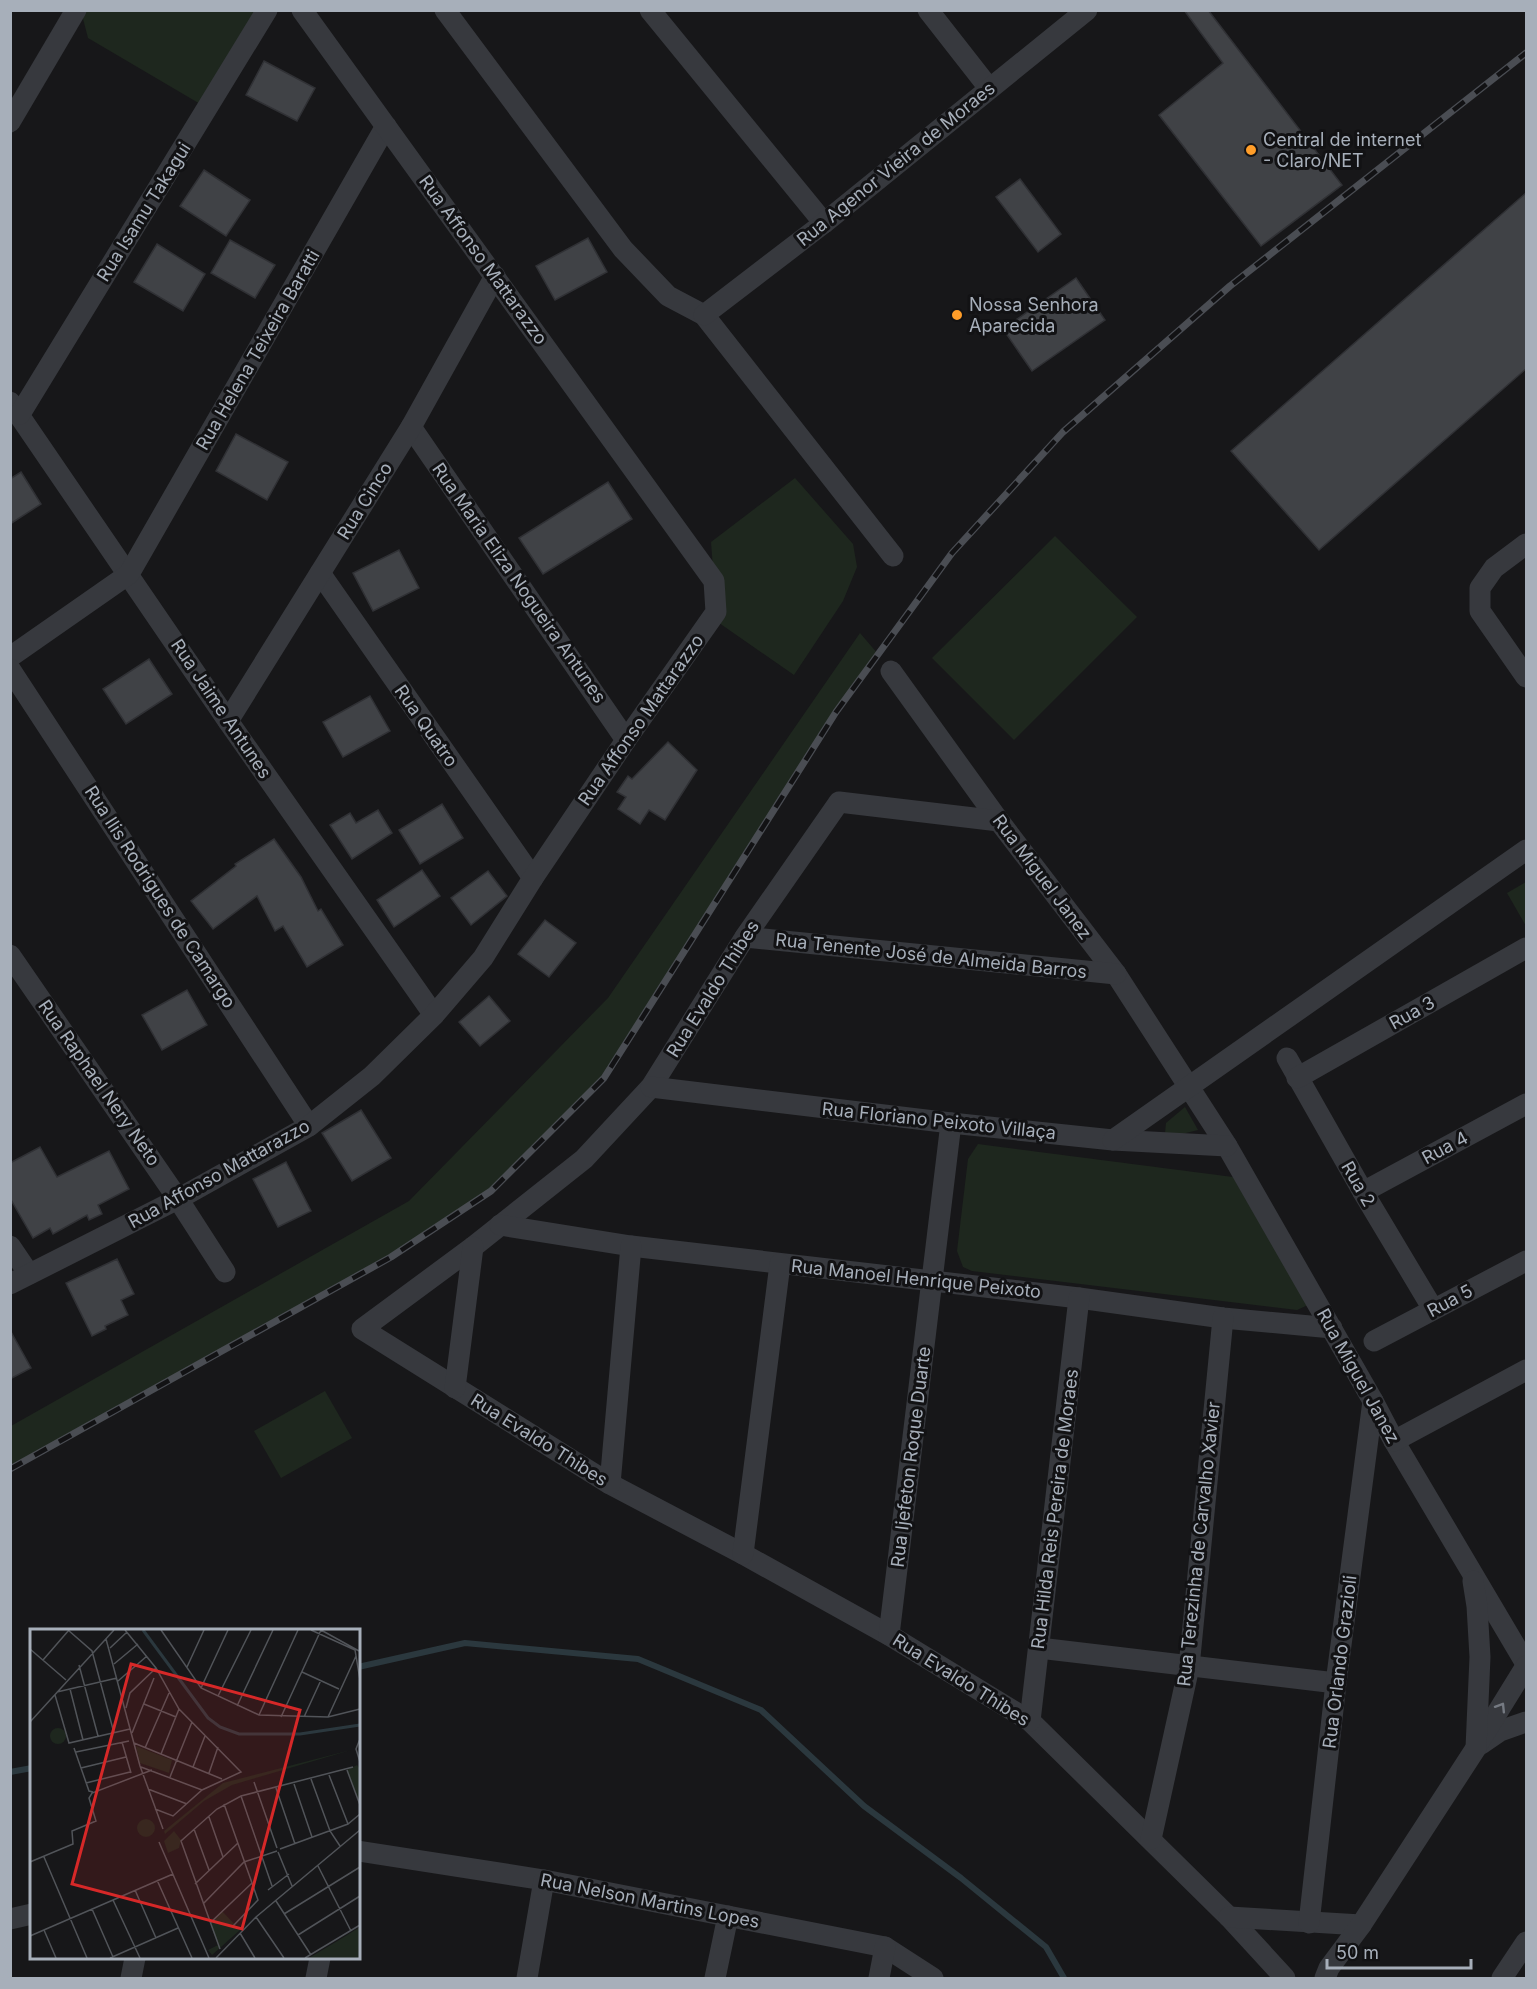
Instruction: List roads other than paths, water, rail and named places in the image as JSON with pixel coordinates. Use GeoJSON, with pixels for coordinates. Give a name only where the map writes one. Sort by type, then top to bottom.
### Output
{"type":"FeatureCollection","features":[{"type":"Feature","properties":{"kind":"street"},"geometry":{"type":"LineString","coordinates":[[10,122],[76,10]]}},
{"type":"Feature","properties":{"kind":"street","name":"Rua Isamu Takagui"},"geometry":{"type":"LineString","coordinates":[[15,408],[267,10]]}},
{"type":"Feature","properties":{"kind":"street","name":"Rua Affonso Mattarazzo"},"geometry":{"type":"LineString","coordinates":[[20,1279],[178,1199],[309,1126],[372,1076],[434,1015],[483,958],[533,878],[716,612],[714,581],[302,10]]}},
{"type":"Feature","properties":{"kind":"street"},"geometry":{"type":"LineString","coordinates":[[445,10],[623,249],[668,296],[704,315],[893,556]]}},
{"type":"Feature","properties":{"kind":"street"},"geometry":{"type":"LineString","coordinates":[[650,10],[824,224]]}},
{"type":"Feature","properties":{"kind":"street"},"geometry":{"type":"LineString","coordinates":[[928,10],[989,88]]}},
{"type":"Feature","properties":{"kind":"street","name":"Rua Agenor Vieira de Moraes"},"geometry":{"type":"LineString","coordinates":[[704,315],[824,224],[1087,10]]}},
{"type":"Feature","properties":{"kind":"street","name":"Rua Helena Teixeira Baratti"},"geometry":{"type":"LineString","coordinates":[[129,574],[386,126]]}},
{"type":"Feature","properties":{"kind":"street","name":"Rua Cinco"},"geometry":{"type":"LineString","coordinates":[[228,721],[411,427],[495,276]]}},
{"type":"Feature","properties":{"kind":"street","name":"Rua Jaime Antunes"},"geometry":{"type":"LineString","coordinates":[[15,408],[228,721],[434,1015]]}},
{"type":"Feature","properties":{"kind":"street","name":"Rua Maria Eliza Nogueira Antunes"},"geometry":{"type":"LineString","coordinates":[[411,427],[626,740]]}},
{"type":"Feature","properties":{"kind":"street"},"geometry":{"type":"LineString","coordinates":[[1527,544],[1494,568],[1480,588],[1480,611],[1527,676]]}},
{"type":"Feature","properties":{"kind":"street","name":"Rua Quatro"},"geometry":{"type":"LineString","coordinates":[[320,573],[533,878]]}},
{"type":"Feature","properties":{"kind":"street"},"geometry":{"type":"LineString","coordinates":[[10,657],[129,574]]}},
{"type":"Feature","properties":{"kind":"street","name":"Rua Ilis Rodrigues de Camargo"},"geometry":{"type":"LineString","coordinates":[[10,669],[309,1126]]}},
{"type":"Feature","properties":{"kind":"street","name":"Rua Miguel Janez"},"geometry":{"type":"LineString","coordinates":[[891,671],[999,821],[1116,974],[1227,1146],[1394,1441],[1527,1665]]}},
{"type":"Feature","properties":{"kind":"street","name":"Rua Evaldo Thibes"},"geometry":{"type":"LineString","coordinates":[[999,821],[839,801],[745,937],[651,1087],[584,1159],[473,1247],[362,1329],[610,1484],[889,1635],[1030,1721],[1229,1917],[1284,1978]]}},
{"type":"Feature","properties":{"kind":"street"},"geometry":{"type":"LineString","coordinates":[[1113,1140],[1527,850]]}},
{"type":"Feature","properties":{"kind":"street","name":"Rua Tenente José de Almeida Barros"},"geometry":{"type":"LineString","coordinates":[[745,937],[1116,974]]}},
{"type":"Feature","properties":{"kind":"street","name":"Rua 3"},"geometry":{"type":"LineString","coordinates":[[1297,1078],[1527,948]]}},
{"type":"Feature","properties":{"kind":"street","name":"Rua Raphael Nery Neto"},"geometry":{"type":"LineString","coordinates":[[10,955],[178,1199],[225,1272]]}},
{"type":"Feature","properties":{"kind":"street","name":"Rua 2"},"geometry":{"type":"LineString","coordinates":[[1287,1058],[1433,1309]]}},
{"type":"Feature","properties":{"kind":"street","name":"Rua Floriano Peixoto Villaça"},"geometry":{"type":"LineString","coordinates":[[651,1087],[1113,1140],[1227,1146]]}},
{"type":"Feature","properties":{"kind":"street","name":"Rua 4"},"geometry":{"type":"LineString","coordinates":[[1363,1192],[1527,1104]]}},
{"type":"Feature","properties":{"kind":"street","name":"Rua Ijefeton Roque Duarte"},"geometry":{"type":"LineString","coordinates":[[889,1635],[951,1123]]}},
{"type":"Feature","properties":{"kind":"street","name":"Rua Manoel Henrique Peixoto"},"geometry":{"type":"LineString","coordinates":[[500,1225],[631,1246],[932,1280],[1223,1318],[1332,1328]]}},
{"type":"Feature","properties":{"kind":"street"},"geometry":{"type":"LineString","coordinates":[[10,1246],[20,1279]]}},
{"type":"Feature","properties":{"kind":"street"},"geometry":{"type":"LineString","coordinates":[[610,1484],[631,1246]]}},
{"type":"Feature","properties":{"kind":"street"},"geometry":{"type":"LineString","coordinates":[[455,1388],[473,1247]]}},
{"type":"Feature","properties":{"kind":"street","name":"Rua 5"},"geometry":{"type":"LineString","coordinates":[[1374,1341],[1527,1261]]}},
{"type":"Feature","properties":{"kind":"street"},"geometry":{"type":"LineString","coordinates":[[743,1554],[780,1264]]}},
{"type":"Feature","properties":{"kind":"street","name":"Rua Hilda Reis Pereira de Moraes"},"geometry":{"type":"LineString","coordinates":[[1030,1721],[1079,1298]]}},
{"type":"Feature","properties":{"kind":"street","name":"Rua Terezinha de Carvalho Xavier"},"geometry":{"type":"LineString","coordinates":[[1150,1839],[1189,1667],[1223,1318]]}},
{"type":"Feature","properties":{"kind":"street"},"geometry":{"type":"LineString","coordinates":[[1394,1441],[1526,1373]]}},
{"type":"Feature","properties":{"kind":"street","name":"Rua Orlando Grazioli"},"geometry":{"type":"LineString","coordinates":[[1309,1923],[1336,1683],[1373,1401]]}},
{"type":"Feature","properties":{"kind":"street"},"geometry":{"type":"LineString","coordinates":[[1472,1572],[1480,1657],[1476,1748]]}},
{"type":"Feature","properties":{"kind":"street"},"geometry":{"type":"LineString","coordinates":[[1039,1648],[1336,1683]]}},
{"type":"Feature","properties":{"kind":"street"},"geometry":{"type":"LineString","coordinates":[[1325,1978],[1329,1968],[1361,1925],[1476,1748],[1527,1665]]}},
{"type":"Feature","properties":{"kind":"street"},"geometry":{"type":"LineString","coordinates":[[1476,1748],[1500,1731],[1527,1722]]}},
{"type":"Feature","properties":{"kind":"street","name":"Rua Nelson Martins Lopes"},"geometry":{"type":"LineString","coordinates":[[360,1851],[544,1880],[885,1947],[933,1978]]}},
{"type":"Feature","properties":{"kind":"street"},"geometry":{"type":"LineString","coordinates":[[527,1978],[544,1880]]}},
{"type":"Feature","properties":{"kind":"street"},"geometry":{"type":"LineString","coordinates":[[10,1919],[30,1914]]}},
{"type":"Feature","properties":{"kind":"street"},"geometry":{"type":"LineString","coordinates":[[715,1978],[728,1916]]}},
{"type":"Feature","properties":{"kind":"street"},"geometry":{"type":"LineString","coordinates":[[1229,1917],[1361,1925]]}},
{"type":"Feature","properties":{"kind":"street"},"geometry":{"type":"LineString","coordinates":[[1502,1978],[1527,1942]]}},
{"type":"Feature","properties":{"kind":"street"},"geometry":{"type":"LineString","coordinates":[[879,1978],[885,1947]]}},
{"type":"Feature","properties":{"kind":"street"},"geometry":{"type":"LineString","coordinates":[[131,1978],[135,1959]]}},
{"type":"Feature","properties":{"kind":"street"},"geometry":{"type":"LineString","coordinates":[[316,1978],[320,1959]]}},
{"type":"Feature","properties":{"kind":"waterway"},"geometry":{"type":"LineString","coordinates":[[360,1667],[465,1643],[638,1659],[761,1710],[864,1806],[961,1878],[1046,1947],[1064,1978]]}},
{"type":"Feature","properties":{"kind":"waterway"},"geometry":{"type":"LineString","coordinates":[[10,1772],[30,1768]]}},
{"type":"Feature","properties":{"kind":"railway"},"geometry":{"type":"LineString","coordinates":[[10,1469],[391,1257],[491,1191],[604,1078],[836,712],[952,553],[1063,432],[1230,286],[1526,53]]}},
{"type":"Feature","properties":{"kind":"place","name":"Central de internet - Claro/NET"},"geometry":{"type":"Point","coordinates":[1251,150]}},
{"type":"Feature","properties":{"kind":"place","name":"Nossa Senhora Aparecida"},"geometry":{"type":"Point","coordinates":[957,315]}}]}
